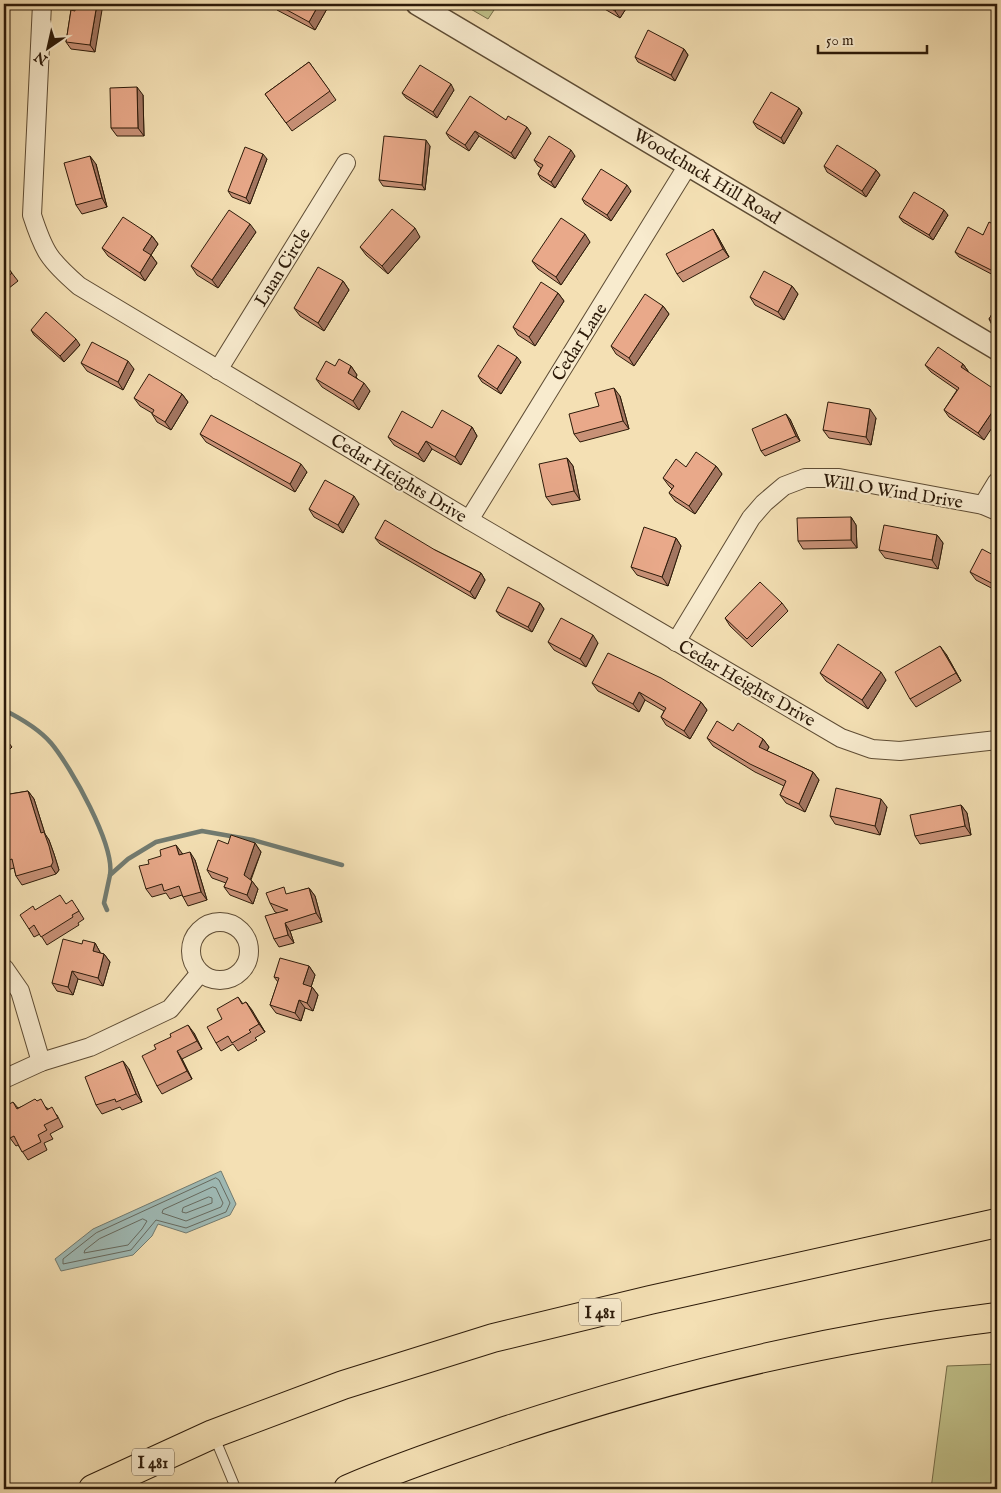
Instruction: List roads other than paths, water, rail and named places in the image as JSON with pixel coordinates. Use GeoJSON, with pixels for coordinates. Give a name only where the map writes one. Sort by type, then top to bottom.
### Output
{"type":"FeatureCollection","features":[{"type":"Feature","properties":{"kind":"highway","name":"I 481"},"geometry":{"type":"LineString","coordinates":[[93,1489],[213,1434],[342,1384],[493,1338],[650,1300],[997,1223]]}},
{"type":"Feature","properties":{"kind":"highway"},"geometry":{"type":"LineString","coordinates":[[348,1489],[422,1459],[560,1413],[631,1392],[783,1354],[942,1324],[997,1317]]}},
{"type":"Feature","properties":{"kind":"street","name":"Cedar Heights Drive"},"geometry":{"type":"LineString","coordinates":[[42,4],[31,198],[32,215],[41,244],[54,265],[79,286],[469,520],[841,738],[872,749],[900,751],[997,740]]}},
{"type":"Feature","properties":{"kind":"street","name":"Woodchuck Hill Road"},"geometry":{"type":"LineString","coordinates":[[417,4],[997,349]]}},
{"type":"Feature","properties":{"kind":"street","name":"Luan Circle"},"geometry":{"type":"LineString","coordinates":[[218,370],[346,163]]}},
{"type":"Feature","properties":{"kind":"street","name":"Cedar Lane"},"geometry":{"type":"LineString","coordinates":[[469,520],[688,165]]}},
{"type":"Feature","properties":{"kind":"street","name":"Will O Wind Drive"},"geometry":{"type":"LineString","coordinates":[[676,642],[751,518],[764,503],[784,486],[805,478],[839,478],[990,508],[997,482]]}},
{"type":"Feature","properties":{"kind":"street"},"geometry":{"type":"LineString","coordinates":[[4,968],[20,991],[41,1062]]}},
{"type":"Feature","properties":{"kind":"street"},"geometry":{"type":"LineString","coordinates":[[4,1079],[41,1062],[90,1047],[170,1009],[200,973]]}},
{"type":"Feature","properties":{"kind":"lane"},"geometry":{"type":"LineString","coordinates":[[213,1434],[236,1489]]}},
{"type":"Feature","properties":{"kind":"water"},"geometry":{"type":"Polygon","coordinates":[[[221,1171],[236,1204],[230,1215],[186,1233],[158,1224],[152,1236],[133,1255],[61,1271],[55,1259],[93,1229],[221,1171]]]}},
{"type":"Feature","properties":{"kind":"waterway"},"geometry":{"type":"LineString","coordinates":[[4,710],[41,733],[59,754],[80,787],[99,826],[110,862],[110,875]]}},
{"type":"Feature","properties":{"kind":"waterway"},"geometry":{"type":"LineString","coordinates":[[107,910],[104,903],[110,875],[128,859],[156,842],[202,831],[253,840],[342,865]]}}]}
